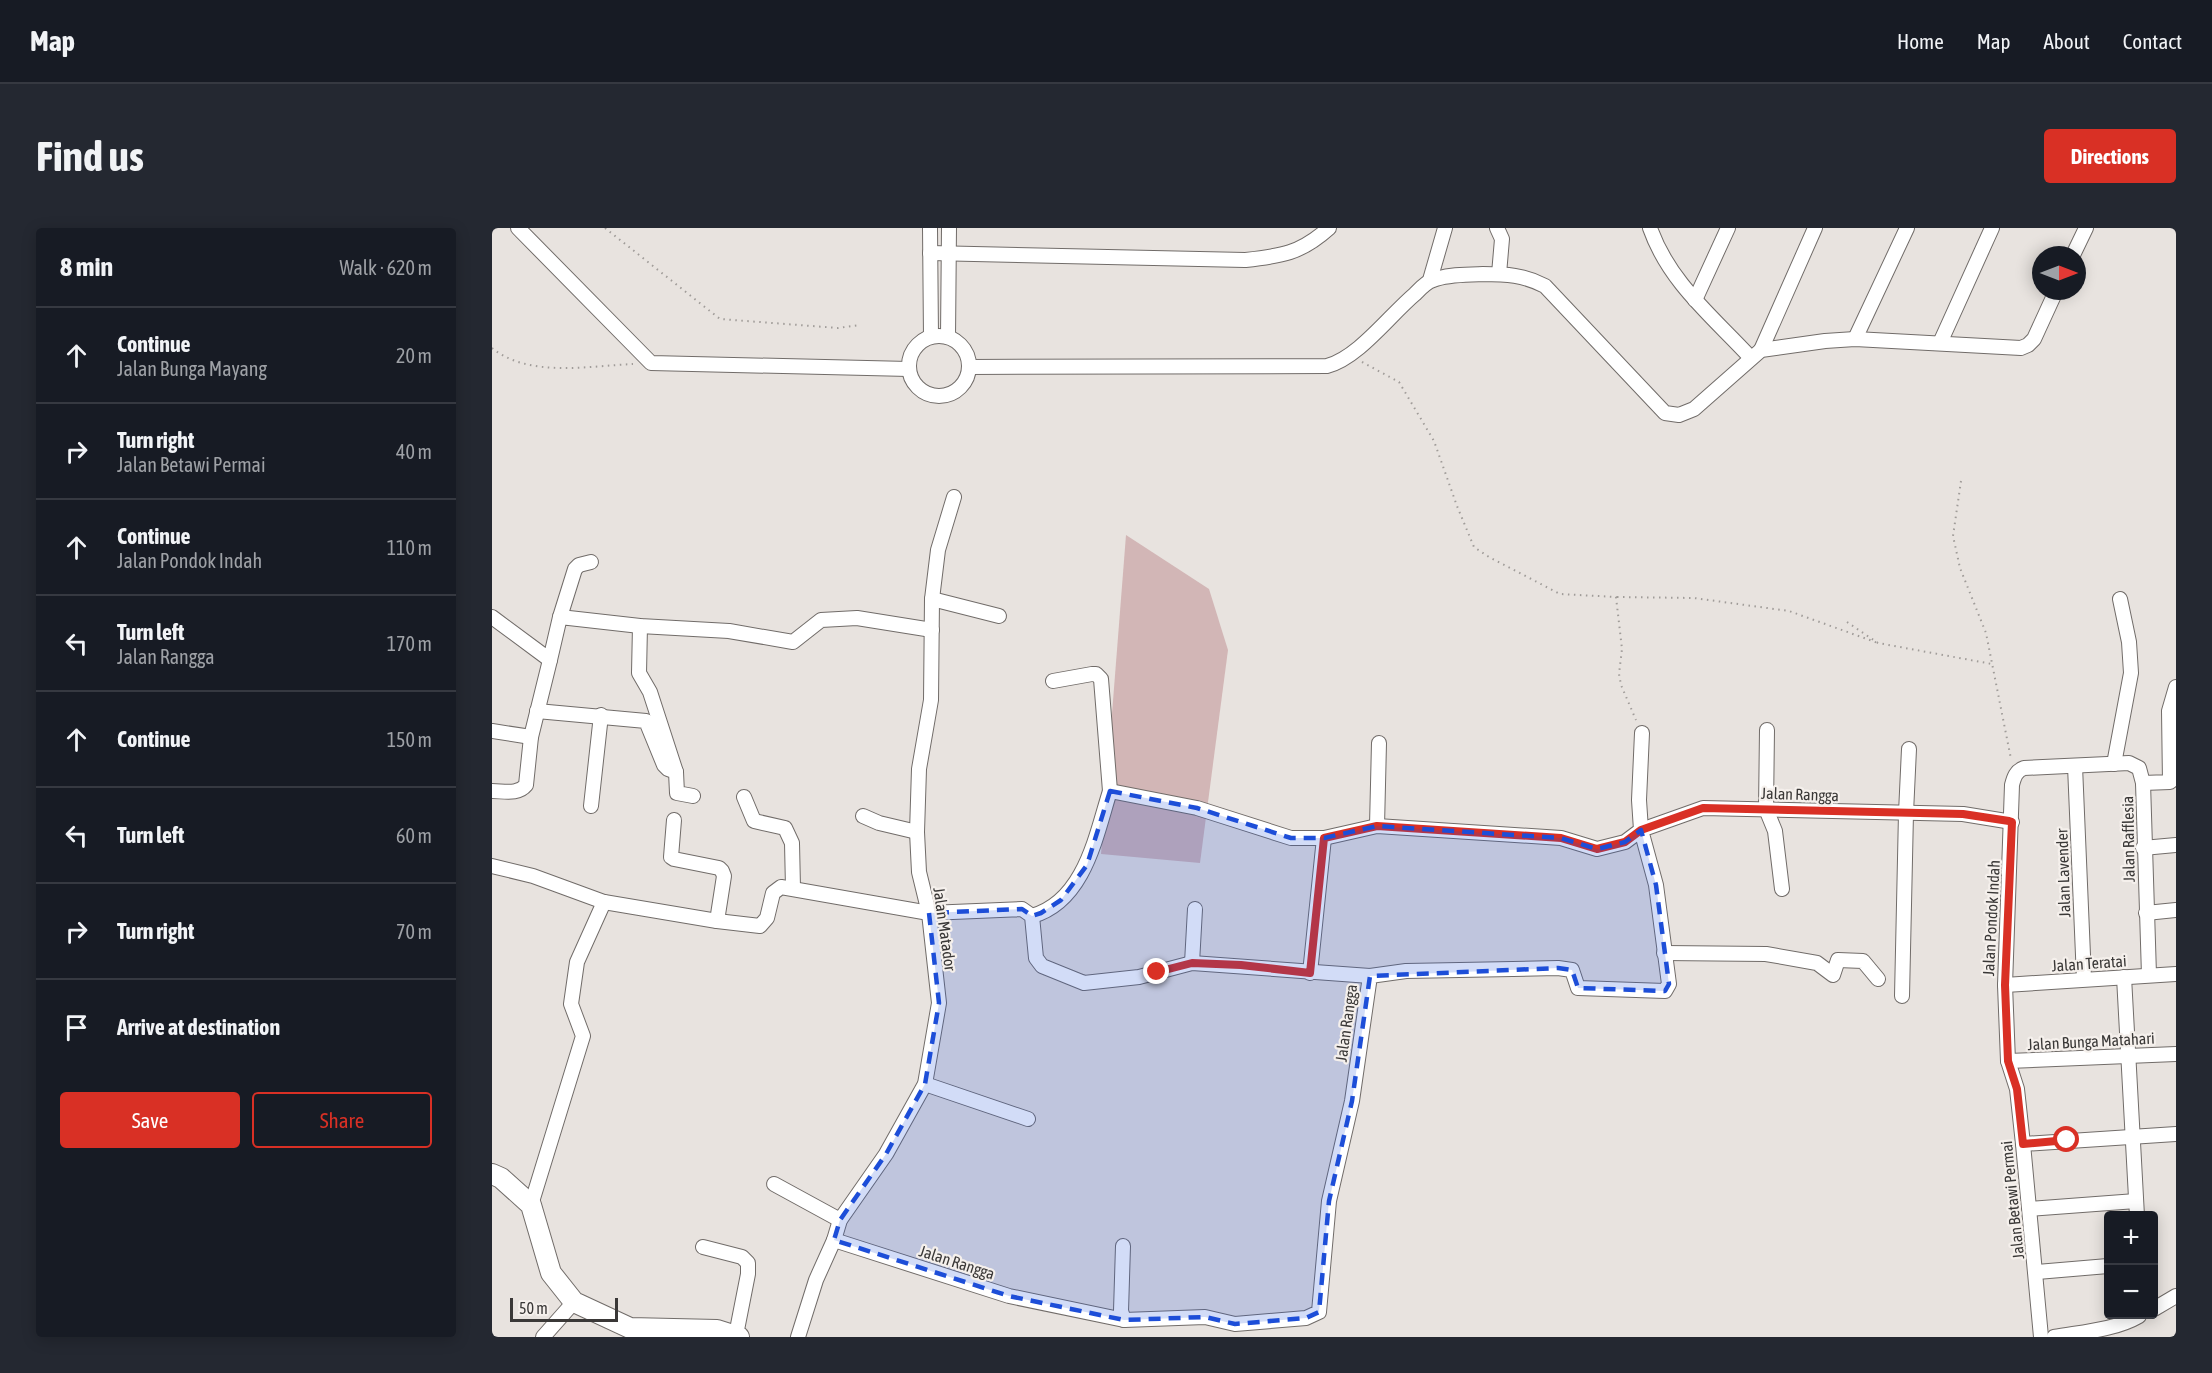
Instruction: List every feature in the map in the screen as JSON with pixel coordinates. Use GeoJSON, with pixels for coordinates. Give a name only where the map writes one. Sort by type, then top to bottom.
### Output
{"type":"FeatureCollection","features":[{"type":"Feature","properties":{"kind":"main road"},"geometry":{"type":"LineString","coordinates":[[492,1174],[501,1178],[531,1204],[551,1273],[574,1302],[629,1332],[717,1330],[738,1336]]}},
{"type":"Feature","properties":{"kind":"street"},"geometry":{"type":"LineString","coordinates":[[518,228],[651,363],[909,369]]}},
{"type":"Feature","properties":{"kind":"street"},"geometry":{"type":"LineString","coordinates":[[930,228],[931,336]]}},
{"type":"Feature","properties":{"kind":"street"},"geometry":{"type":"LineString","coordinates":[[948,337],[949,228]]}},
{"type":"Feature","properties":{"kind":"street"},"geometry":{"type":"LineString","coordinates":[[930,253],[1245,260],[1286,255],[1315,240],[1329,228]]}},
{"type":"Feature","properties":{"kind":"street"},"geometry":{"type":"LineString","coordinates":[[1430,280],[1445,228]]}},
{"type":"Feature","properties":{"kind":"street"},"geometry":{"type":"LineString","coordinates":[[1497,228],[1502,239],[1499,274]]}},
{"type":"Feature","properties":{"kind":"street"},"geometry":{"type":"LineString","coordinates":[[1650,228],[1656,247],[1671,273],[1695,300],[1756,353]]}},
{"type":"Feature","properties":{"kind":"street"},"geometry":{"type":"LineString","coordinates":[[1695,300],[1728,228]]}},
{"type":"Feature","properties":{"kind":"street"},"geometry":{"type":"LineString","coordinates":[[969,367],[1311,367],[1338,363],[1351,355],[1430,280],[1444,277],[1518,275],[1545,286],[1665,413],[1679,415],[1694,409],[1756,353],[1815,228]]}},
{"type":"Feature","properties":{"kind":"street"},"geometry":{"type":"LineString","coordinates":[[1855,339],[1907,228]]}},
{"type":"Feature","properties":{"kind":"street"},"geometry":{"type":"LineString","coordinates":[[1940,343],[1992,228]]}},
{"type":"Feature","properties":{"kind":"street"},"geometry":{"type":"LineString","coordinates":[[2077,246],[2086,228]]}},
{"type":"Feature","properties":{"kind":"street"},"geometry":{"type":"LineString","coordinates":[[1756,353],[1825,341],[1855,339],[2021,348],[2034,339],[2052,300]]}},
{"type":"Feature","properties":{"kind":"street"},"geometry":{"type":"LineString","coordinates":[[931,336],[948,337],[959,343],[967,354],[969,367],[966,378],[951,394],[928,395],[912,380],[909,369],[910,355],[918,343],[931,336]]}},
{"type":"Feature","properties":{"kind":"street","name":"Jalan Matador"},"geometry":{"type":"LineString","coordinates":[[798,1337],[816,1280],[834,1240],[840,1220],[886,1154],[925,1084],[939,1003],[929,913],[920,872],[917,832],[920,769],[931,700],[932,599],[938,550],[954,497]]}},
{"type":"Feature","properties":{"kind":"street"},"geometry":{"type":"LineString","coordinates":[[492,790],[515,792],[522,790],[528,777],[531,737],[560,617],[575,569],[579,565],[591,562]]}},
{"type":"Feature","properties":{"kind":"street"},"geometry":{"type":"LineString","coordinates":[[932,599],[999,616]]}},
{"type":"Feature","properties":{"kind":"street"},"geometry":{"type":"LineString","coordinates":[[2114,764],[2132,673],[2129,642],[2120,599]]}},
{"type":"Feature","properties":{"kind":"street"},"geometry":{"type":"LineString","coordinates":[[492,617],[550,660]]}},
{"type":"Feature","properties":{"kind":"street"},"geometry":{"type":"LineString","coordinates":[[560,617],[640,626],[729,631],[793,642],[822,620],[857,618],[932,630]]}},
{"type":"Feature","properties":{"kind":"street"},"geometry":{"type":"LineString","coordinates":[[640,626],[639,673],[650,692],[676,772],[676,793],[693,796]]}},
{"type":"Feature","properties":{"kind":"street"},"geometry":{"type":"LineString","coordinates":[[1032,916],[1061,900],[1086,865],[1110,790],[1101,679],[1096,674],[1092,674],[1053,681]]}},
{"type":"Feature","properties":{"kind":"street"},"geometry":{"type":"LineString","coordinates":[[2143,783],[2173,782],[2172,711],[2176,687]]}},
{"type":"Feature","properties":{"kind":"street"},"geometry":{"type":"LineString","coordinates":[[537,711],[646,720],[664,765],[676,772]]}},
{"type":"Feature","properties":{"kind":"street"},"geometry":{"type":"LineString","coordinates":[[591,806],[601,715]]}},
{"type":"Feature","properties":{"kind":"street"},"geometry":{"type":"LineString","coordinates":[[1767,730],[1766,809],[1775,831],[1782,889]]}},
{"type":"Feature","properties":{"kind":"street"},"geometry":{"type":"LineString","coordinates":[[492,731],[531,737]]}},
{"type":"Feature","properties":{"kind":"street"},"geometry":{"type":"LineString","coordinates":[[1110,790],[1197,808],[1291,838],[1324,838],[1377,826],[1561,838],[1597,849],[1625,842],[1641,830],[1639,800],[1642,733]]}},
{"type":"Feature","properties":{"kind":"street"},"geometry":{"type":"LineString","coordinates":[[1377,826],[1379,743]]}},
{"type":"Feature","properties":{"kind":"street"},"geometry":{"type":"LineString","coordinates":[[1902,996],[1909,748]]}},
{"type":"Feature","properties":{"kind":"street","name":"Jalan Rafflesia"},"geometry":{"type":"LineString","coordinates":[[2014,777],[2024,768],[2114,764],[2134,765],[2141,773],[2149,975]]}},
{"type":"Feature","properties":{"kind":"street","name":"Jalan Lavender"},"geometry":{"type":"LineString","coordinates":[[2075,766],[2084,979]]}},
{"type":"Feature","properties":{"kind":"street","name":"Jalan Pondok Indah"},"geometry":{"type":"LineString","coordinates":[[2008,1061],[2005,985],[2014,777]]}},
{"type":"Feature","properties":{"kind":"street"},"geometry":{"type":"LineString","coordinates":[[744,797],[754,821],[785,828],[792,843],[793,888]]}},
{"type":"Feature","properties":{"kind":"street","name":"Jalan Rangga"},"geometry":{"type":"LineString","coordinates":[[834,1240],[1009,1296],[1124,1320],[1205,1317],[1235,1324],[1306,1318],[1319,1312],[1329,1200],[1352,1101],[1370,976],[1406,971],[1558,968],[1572,970],[1578,988],[1665,991],[1669,984],[1656,885],[1641,830],[1703,808],[1963,814],[2012,822]]}},
{"type":"Feature","properties":{"kind":"street"},"geometry":{"type":"LineString","coordinates":[[864,816],[879,823],[917,832]]}},
{"type":"Feature","properties":{"kind":"street"},"geometry":{"type":"LineString","coordinates":[[674,820],[671,857],[718,868],[722,871],[724,876],[717,921]]}},
{"type":"Feature","properties":{"kind":"street"},"geometry":{"type":"LineString","coordinates":[[1310,973],[1324,838]]}},
{"type":"Feature","properties":{"kind":"street"},"geometry":{"type":"LineString","coordinates":[[2143,848],[2176,845]]}},
{"type":"Feature","properties":{"kind":"street"},"geometry":{"type":"LineString","coordinates":[[492,866],[533,876],[604,902],[760,926],[767,918],[773,893],[781,887],[793,888],[814,895],[929,913],[1022,909],[1032,916],[1037,960],[1042,966],[1084,983],[1139,977],[1192,963],[1370,976]]}},
{"type":"Feature","properties":{"kind":"street"},"geometry":{"type":"LineString","coordinates":[[531,1204],[583,1036],[571,1004],[577,962],[604,902]]}},
{"type":"Feature","properties":{"kind":"street"},"geometry":{"type":"LineString","coordinates":[[1192,963],[1195,909]]}},
{"type":"Feature","properties":{"kind":"street"},"geometry":{"type":"LineString","coordinates":[[2146,913],[2176,910]]}},
{"type":"Feature","properties":{"kind":"street"},"geometry":{"type":"LineString","coordinates":[[1664,953],[1766,954],[1817,963],[1833,975],[1838,960],[1863,962],[1878,979]]}},
{"type":"Feature","properties":{"kind":"street","name":"Jalan Teratai"},"geometry":{"type":"LineString","coordinates":[[2005,985],[2176,974]]}},
{"type":"Feature","properties":{"kind":"street"},"geometry":{"type":"LineString","coordinates":[[2124,977],[2137,1211]]}},
{"type":"Feature","properties":{"kind":"street","name":"Jalan Bunga Matahari"},"geometry":{"type":"LineString","coordinates":[[2008,1061],[2176,1054]]}},
{"type":"Feature","properties":{"kind":"street","name":"Jalan Betawi Permai"},"geometry":{"type":"LineString","coordinates":[[2008,1061],[2017,1089],[2037,1272],[2041,1337]]}},
{"type":"Feature","properties":{"kind":"street"},"geometry":{"type":"LineString","coordinates":[[925,1084],[1028,1119]]}},
{"type":"Feature","properties":{"kind":"street"},"geometry":{"type":"LineString","coordinates":[[2023,1144],[2176,1134]]}},
{"type":"Feature","properties":{"kind":"street"},"geometry":{"type":"LineString","coordinates":[[774,1184],[840,1220]]}},
{"type":"Feature","properties":{"kind":"street"},"geometry":{"type":"LineString","coordinates":[[2030,1209],[2136,1200]]}},
{"type":"Feature","properties":{"kind":"street"},"geometry":{"type":"LineString","coordinates":[[1123,1246],[1121,1311],[1124,1320]]}},
{"type":"Feature","properties":{"kind":"street"},"geometry":{"type":"LineString","coordinates":[[703,1247],[742,1257],[748,1263],[738,1336]]}},
{"type":"Feature","properties":{"kind":"street"},"geometry":{"type":"LineString","coordinates":[[2037,1272],[2104,1266]]}},
{"type":"Feature","properties":{"kind":"street"},"geometry":{"type":"LineString","coordinates":[[2158,1307],[2176,1296]]}},
{"type":"Feature","properties":{"kind":"street"},"geometry":{"type":"LineString","coordinates":[[543,1337],[574,1302]]}},
{"type":"Feature","properties":{"kind":"street"},"geometry":{"type":"LineString","coordinates":[[2054,1337],[2134,1319]]}},
{"type":"Feature","properties":{"kind":"path"},"geometry":{"type":"LineString","coordinates":[[605,228],[720,319],[838,328],[860,325]]}},
{"type":"Feature","properties":{"kind":"path"},"geometry":{"type":"LineString","coordinates":[[492,348],[503,357],[529,366],[552,368],[651,363]]}},
{"type":"Feature","properties":{"kind":"path"},"geometry":{"type":"LineString","coordinates":[[1351,355],[1399,382],[1434,441],[1474,547],[1560,594],[1694,598],[1789,611],[1878,643],[1992,664]]}},
{"type":"Feature","properties":{"kind":"path"},"geometry":{"type":"LineString","coordinates":[[1961,481],[1953,536],[1960,568],[1986,633],[2014,777]]}},
{"type":"Feature","properties":{"kind":"path"},"geometry":{"type":"LineString","coordinates":[[1616,597],[1622,649],[1619,674],[1621,685],[1642,733]]}},
{"type":"Feature","properties":{"kind":"path"},"geometry":{"type":"LineString","coordinates":[[1847,622],[1878,643]]}},
{"type":"Feature","properties":{"kind":"highlighted area"},"geometry":{"type":"Polygon","coordinates":[[[1110,791],[1197,808],[1291,838],[1324,838],[1377,826],[1561,838],[1597,849],[1625,842],[1641,830],[1656,885],[1669,984],[1665,991],[1578,988],[1572,970],[1558,968],[1370,976],[1352,1101],[1329,1201],[1319,1312],[1306,1318],[1235,1324],[1205,1317],[1124,1320],[1009,1296],[834,1240],[840,1220],[886,1154],[925,1084],[939,1003],[929,913],[1022,909],[1032,916],[1061,900],[1087,865],[1110,791]]]}},
{"type":"Feature","properties":{"kind":"shaded area"},"geometry":{"type":"Polygon","coordinates":[[[1126,535],[1209,589],[1228,650],[1200,863],[1101,854],[1126,535]]]}},
{"type":"Feature","properties":{"kind":"route"},"geometry":{"type":"LineString","coordinates":[[1157,972],[1192,963],[1241,965],[1310,973],[1324,838],[1377,826],[1561,838],[1597,849],[1625,842],[1641,830],[1703,808],[1963,814],[2009,821],[2012,822],[2005,985],[2008,1061],[2017,1089],[2023,1144],[2067,1140]]}}]}
